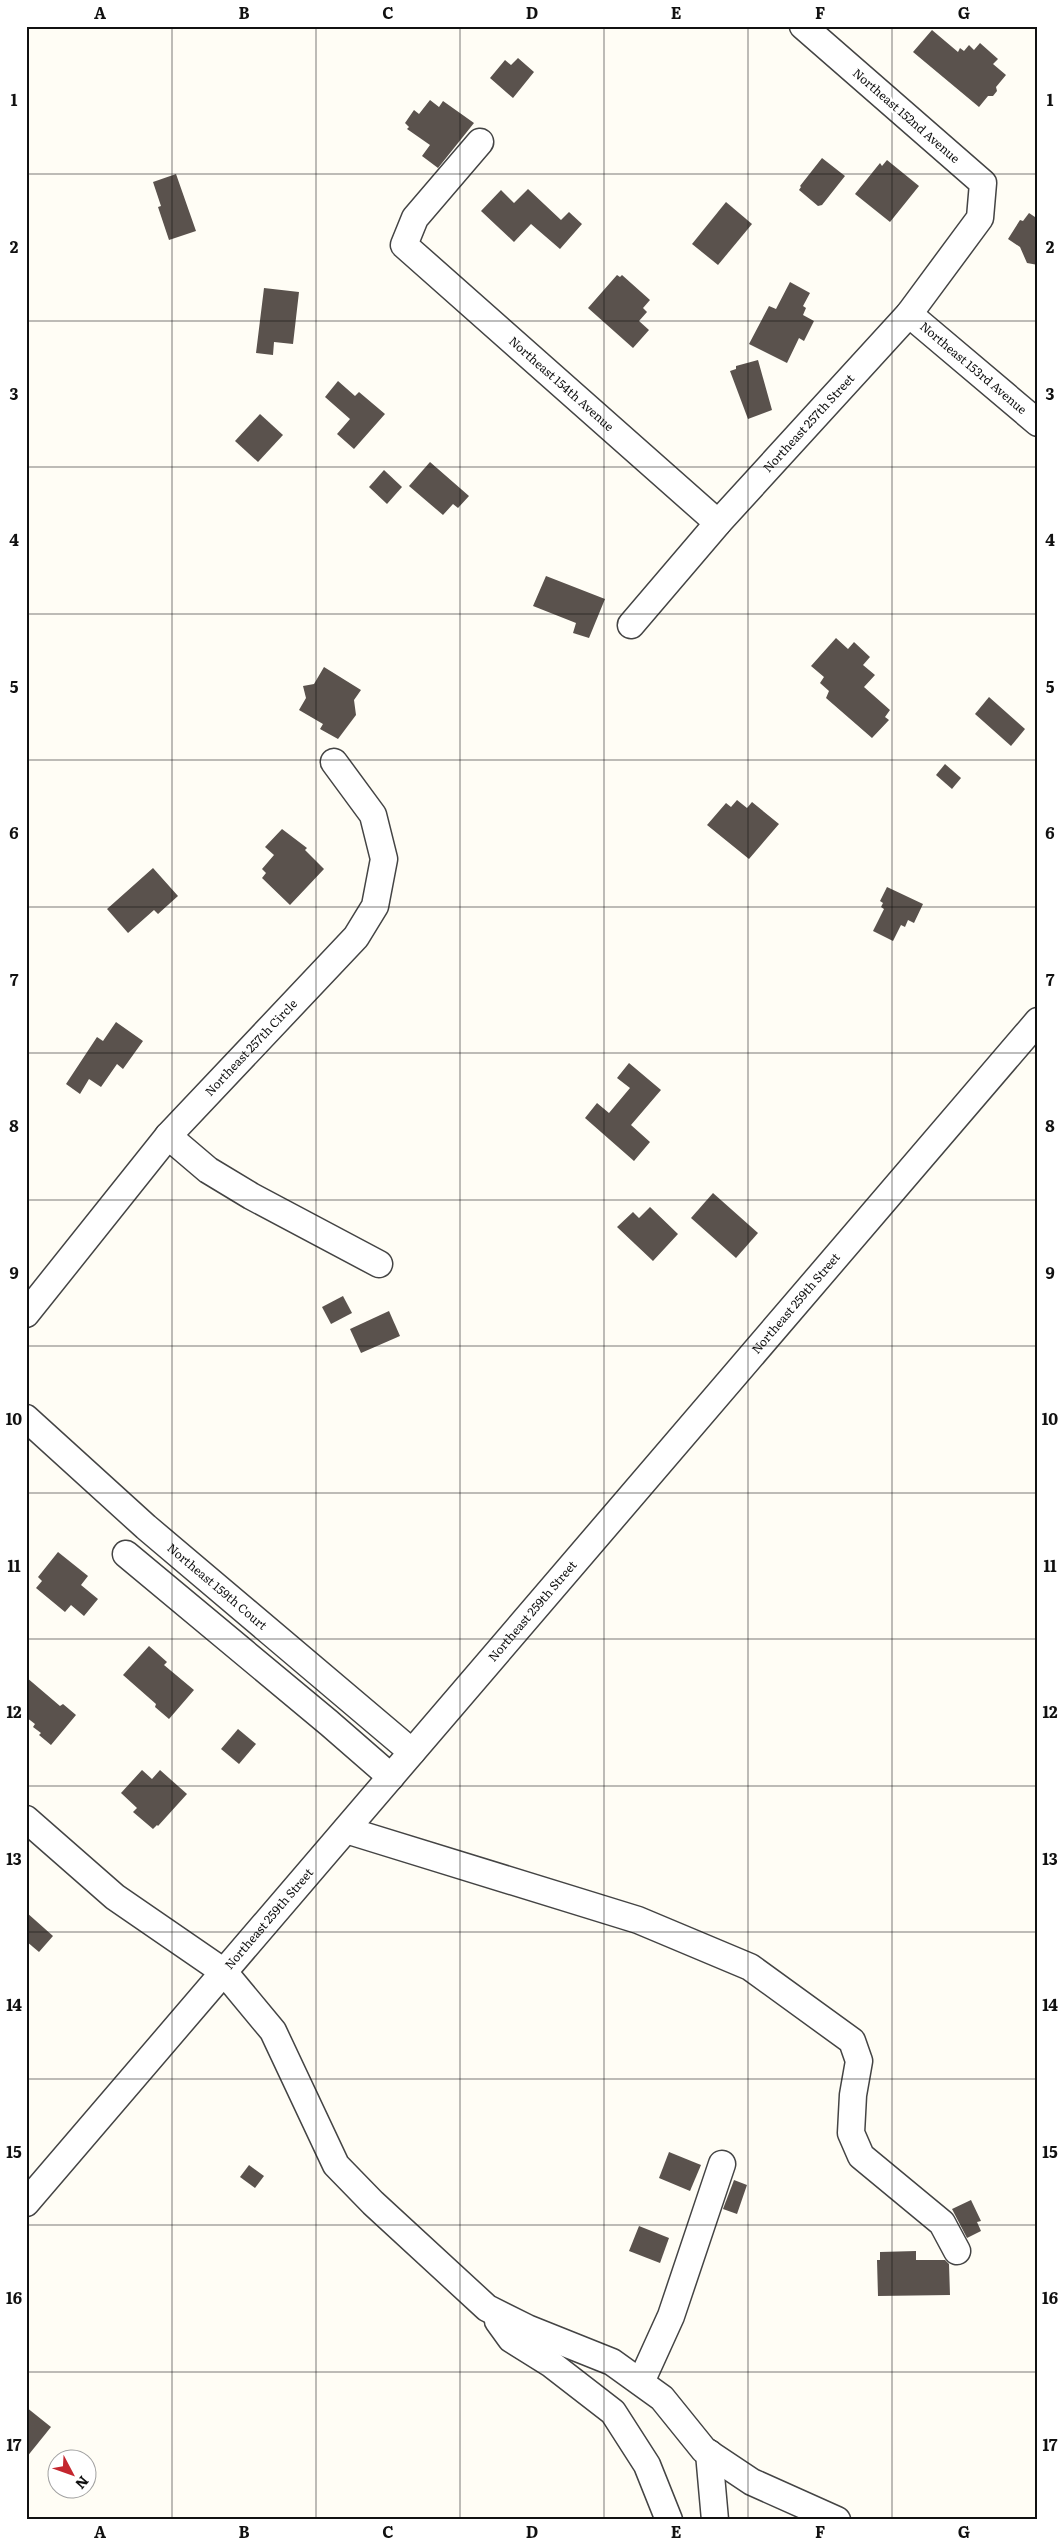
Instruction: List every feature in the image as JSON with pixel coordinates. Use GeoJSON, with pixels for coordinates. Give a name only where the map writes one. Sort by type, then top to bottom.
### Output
{"type":"FeatureCollection","features":[{"type":"Feature","properties":{"kind":"street","name":"Northeast 152nd Avenue"},"geometry":{"type":"LineString","coordinates":[[803,26],[984,184],[980,218]]}},
{"type":"Feature","properties":{"kind":"street","name":"Northeast 154th Avenue"},"geometry":{"type":"LineString","coordinates":[[480,142],[415,218],[404,245],[718,523]]}},
{"type":"Feature","properties":{"kind":"street","name":"Northeast 257th Street"},"geometry":{"type":"LineString","coordinates":[[631,625],[718,523],[908,314],[980,218]]}},
{"type":"Feature","properties":{"kind":"street","name":"Northeast 153rd Avenue"},"geometry":{"type":"LineString","coordinates":[[908,314],[1038,423]]}},
{"type":"Feature","properties":{"kind":"street","name":"Northeast 257th Circle"},"geometry":{"type":"LineString","coordinates":[[26,1314],[168,1136],[356,937],[375,906],[384,859],[373,815],[334,762]]}},
{"type":"Feature","properties":{"kind":"street","name":"Northeast 259th Street"},"geometry":{"type":"LineString","coordinates":[[26,2203],[1038,1021]]}},
{"type":"Feature","properties":{"kind":"street"},"geometry":{"type":"LineString","coordinates":[[168,1136],[208,1170],[251,1196],[379,1264]]}},
{"type":"Feature","properties":{"kind":"street","name":"Northeast 159th Court"},"geometry":{"type":"LineString","coordinates":[[26,1418],[146,1528],[412,1752]]}},
{"type":"Feature","properties":{"kind":"street"},"geometry":{"type":"LineString","coordinates":[[126,1554],[391,1777]]}},
{"type":"Feature","properties":{"kind":"street"},"geometry":{"type":"LineString","coordinates":[[26,1818],[115,1897],[224,1972],[273,2031],[336,2166],[373,2203],[487,2308],[511,2338],[551,2364],[613,2412],[646,2465],[669,2520]]}},
{"type":"Feature","properties":{"kind":"street"},"geometry":{"type":"LineString","coordinates":[[346,1830],[638,1920],[750,1967],[852,2041],[859,2061],[853,2095],[851,2133],[861,2156],[942,2223],[957,2251]]}},
{"type":"Feature","properties":{"kind":"street"},"geometry":{"type":"LineString","coordinates":[[641,2382],[671,2316],[722,2164]]}},
{"type":"Feature","properties":{"kind":"street"},"geometry":{"type":"LineString","coordinates":[[487,2308],[527,2328],[612,2362],[662,2398],[709,2453],[752,2482],[838,2520]]}},
{"type":"Feature","properties":{"kind":"street"},"geometry":{"type":"LineString","coordinates":[[709,2453],[716,2520]]}},
{"type":"Feature","properties":{"kind":"building"},"geometry":{"type":"Polygon","coordinates":[[[932,30],[958,52],[960,48],[964,51],[969,45],[974,50],[980,43],[998,59],[993,64],[1006,75],[996,87],[997,91],[993,96],[988,96],[979,107],[913,52],[932,30]]]}},
{"type":"Feature","properties":{"kind":"building"},"geometry":{"type":"Polygon","coordinates":[[[518,58],[534,72],[513,98],[490,78],[505,60],[511,65],[518,58]]]}},
{"type":"Feature","properties":{"kind":"building"},"geometry":{"type":"Polygon","coordinates":[[[430,100],[439,107],[443,101],[474,123],[438,168],[422,156],[430,145],[407,129],[409,127],[405,123],[414,110],[419,114],[430,100]]]}},
{"type":"Feature","properties":{"kind":"building"},"geometry":{"type":"Polygon","coordinates":[[[822,158],[845,176],[822,205],[818,206],[799,190],[800,186],[822,158]]]}},
{"type":"Feature","properties":{"kind":"building"},"geometry":{"type":"Polygon","coordinates":[[[887,160],[919,186],[890,222],[855,194],[880,163],[882,166],[887,160]]]}},
{"type":"Feature","properties":{"kind":"building"},"geometry":{"type":"Polygon","coordinates":[[[176,174],[196,231],[169,240],[158,207],[161,206],[153,182],[176,174]]]}},
{"type":"Feature","properties":{"kind":"building"},"geometry":{"type":"Polygon","coordinates":[[[528,189],[561,220],[569,212],[582,224],[560,249],[531,224],[514,242],[481,211],[501,190],[514,203],[528,189]]]}},
{"type":"Feature","properties":{"kind":"building"},"geometry":{"type":"Polygon","coordinates":[[[726,202],[752,224],[718,265],[692,244],[726,202]]]}},
{"type":"Feature","properties":{"kind":"building"},"geometry":{"type":"Polygon","coordinates":[[[1029,213],[1038,219],[1038,265],[1027,263],[1020,247],[1008,239],[1020,220],[1023,221],[1029,213]]]}},
{"type":"Feature","properties":{"kind":"building"},"geometry":{"type":"Polygon","coordinates":[[[617,275],[620,277],[622,275],[650,300],[643,308],[647,312],[639,321],[649,330],[633,348],[588,308],[617,275]]]}},
{"type":"Feature","properties":{"kind":"building"},"geometry":{"type":"Polygon","coordinates":[[[790,282],[810,293],[803,306],[806,308],[803,315],[814,321],[804,341],[799,338],[787,363],[749,344],[769,306],[776,309],[790,282]]]}},
{"type":"Feature","properties":{"kind":"building"},"geometry":{"type":"Polygon","coordinates":[[[264,288],[299,292],[293,344],[274,342],[273,355],[256,353],[264,288]]]}},
{"type":"Feature","properties":{"kind":"building"},"geometry":{"type":"Polygon","coordinates":[[[758,360],[772,410],[748,419],[730,371],[736,369],[736,366],[758,360]]]}},
{"type":"Feature","properties":{"kind":"building"},"geometry":{"type":"Polygon","coordinates":[[[338,381],[355,396],[359,392],[385,414],[354,449],[337,434],[350,419],[325,397],[338,381]]]}},
{"type":"Feature","properties":{"kind":"building"},"geometry":{"type":"Polygon","coordinates":[[[260,414],[283,435],[258,462],[235,441],[260,414]]]}},
{"type":"Feature","properties":{"kind":"building"},"geometry":{"type":"Polygon","coordinates":[[[430,462],[469,496],[458,508],[453,504],[443,515],[409,486],[430,462]]]}},
{"type":"Feature","properties":{"kind":"building"},"geometry":{"type":"Polygon","coordinates":[[[384,470],[402,487],[387,504],[369,487],[384,470]]]}},
{"type":"Feature","properties":{"kind":"building"},"geometry":{"type":"Polygon","coordinates":[[[546,576],[605,599],[589,638],[573,633],[576,623],[533,606],[546,576]]]}},
{"type":"Feature","properties":{"kind":"building"},"geometry":{"type":"Polygon","coordinates":[[[836,638],[848,649],[854,642],[870,657],[863,665],[875,675],[864,687],[890,710],[885,717],[889,720],[872,738],[826,698],[829,691],[820,683],[824,677],[811,666],[836,638]]]}},
{"type":"Feature","properties":{"kind":"building"},"geometry":{"type":"Polygon","coordinates":[[[324,667],[361,690],[354,700],[356,715],[338,739],[320,729],[323,724],[299,710],[306,698],[303,686],[314,684],[324,667]]]}},
{"type":"Feature","properties":{"kind":"building"},"geometry":{"type":"Polygon","coordinates":[[[989,697],[1025,729],[1011,746],[975,714],[989,697]]]}},
{"type":"Feature","properties":{"kind":"building"},"geometry":{"type":"Polygon","coordinates":[[[945,764],[961,778],[952,789],[936,775],[945,764]]]}},
{"type":"Feature","properties":{"kind":"building"},"geometry":{"type":"Polygon","coordinates":[[[737,800],[747,808],[752,802],[779,824],[749,859],[707,825],[726,803],[731,807],[737,800]]]}},
{"type":"Feature","properties":{"kind":"building"},"geometry":{"type":"Polygon","coordinates":[[[282,829],[307,848],[305,850],[324,869],[290,905],[262,878],[266,873],[262,869],[274,855],[265,847],[282,829]]]}},
{"type":"Feature","properties":{"kind":"building"},"geometry":{"type":"Polygon","coordinates":[[[153,868],[178,896],[158,914],[154,910],[128,933],[107,909],[153,868]]]}},
{"type":"Feature","properties":{"kind":"building"},"geometry":{"type":"Polygon","coordinates":[[[887,887],[923,904],[914,923],[908,920],[905,927],[901,925],[893,941],[873,931],[884,909],[881,907],[883,903],[880,901],[887,887]]]}},
{"type":"Feature","properties":{"kind":"building"},"geometry":{"type":"Polygon","coordinates":[[[116,1022],[143,1041],[123,1069],[117,1064],[101,1087],[89,1079],[80,1094],[66,1084],[97,1037],[103,1041],[116,1022]]]}},
{"type":"Feature","properties":{"kind":"building"},"geometry":{"type":"Polygon","coordinates":[[[629,1063],[661,1090],[631,1125],[650,1142],[634,1161],[585,1118],[597,1103],[609,1113],[630,1088],[617,1078],[629,1063]]]}},
{"type":"Feature","properties":{"kind":"building"},"geometry":{"type":"Polygon","coordinates":[[[713,1193],[758,1233],[736,1258],[691,1218],[713,1193]]]}},
{"type":"Feature","properties":{"kind":"building"},"geometry":{"type":"Polygon","coordinates":[[[650,1207],[678,1234],[653,1261],[617,1227],[633,1212],[639,1218],[650,1207]]]}},
{"type":"Feature","properties":{"kind":"building"},"geometry":{"type":"Polygon","coordinates":[[[343,1296],[352,1313],[331,1324],[322,1307],[343,1296]]]}},
{"type":"Feature","properties":{"kind":"building"},"geometry":{"type":"Polygon","coordinates":[[[389,1311],[400,1336],[361,1353],[350,1329],[389,1311]]]}},
{"type":"Feature","properties":{"kind":"building"},"geometry":{"type":"Polygon","coordinates":[[[58,1552],[88,1576],[81,1585],[98,1599],[84,1616],[71,1605],[65,1612],[36,1588],[42,1581],[38,1577],[58,1552]]]}},
{"type":"Feature","properties":{"kind":"building"},"geometry":{"type":"Polygon","coordinates":[[[149,1646],[167,1662],[164,1665],[194,1690],[169,1719],[155,1707],[156,1704],[123,1675],[149,1646]]]}},
{"type":"Feature","properties":{"kind":"building"},"geometry":{"type":"Polygon","coordinates":[[[26,1677],[60,1706],[63,1704],[76,1715],[51,1745],[39,1735],[41,1733],[33,1727],[35,1724],[26,1717],[26,1677]]]}},
{"type":"Feature","properties":{"kind":"building"},"geometry":{"type":"Polygon","coordinates":[[[238,1729],[256,1744],[239,1764],[221,1749],[238,1729]]]}},
{"type":"Feature","properties":{"kind":"building"},"geometry":{"type":"Polygon","coordinates":[[[142,1770],[152,1779],[160,1770],[187,1794],[153,1829],[133,1812],[137,1808],[121,1793],[142,1770]]]}},
{"type":"Feature","properties":{"kind":"building"},"geometry":{"type":"Polygon","coordinates":[[[26,1912],[53,1936],[39,1952],[26,1941],[26,1912]]]}},
{"type":"Feature","properties":{"kind":"building"},"geometry":{"type":"Polygon","coordinates":[[[669,2152],[701,2165],[690,2191],[659,2178],[669,2152]]]}},
{"type":"Feature","properties":{"kind":"building"},"geometry":{"type":"Polygon","coordinates":[[[249,2165],[264,2176],[255,2188],[240,2177],[249,2165]]]}},
{"type":"Feature","properties":{"kind":"building"},"geometry":{"type":"Polygon","coordinates":[[[734,2180],[747,2185],[737,2214],[723,2209],[734,2180]]]}},
{"type":"Feature","properties":{"kind":"building"},"geometry":{"type":"Polygon","coordinates":[[[971,2200],[981,2221],[977,2222],[981,2231],[967,2238],[952,2209],[971,2200]]]}},
{"type":"Feature","properties":{"kind":"building"},"geometry":{"type":"Polygon","coordinates":[[[639,2226],[669,2238],[660,2263],[629,2251],[639,2226]]]}},
{"type":"Feature","properties":{"kind":"building"},"geometry":{"type":"Polygon","coordinates":[[[916,2251],[916,2260],[945,2260],[949,2264],[950,2295],[878,2296],[877,2260],[880,2260],[880,2252],[916,2251]]]}},
{"type":"Feature","properties":{"kind":"building"},"geometry":{"type":"Polygon","coordinates":[[[26,2407],[51,2427],[26,2458],[26,2407]]]}}]}
